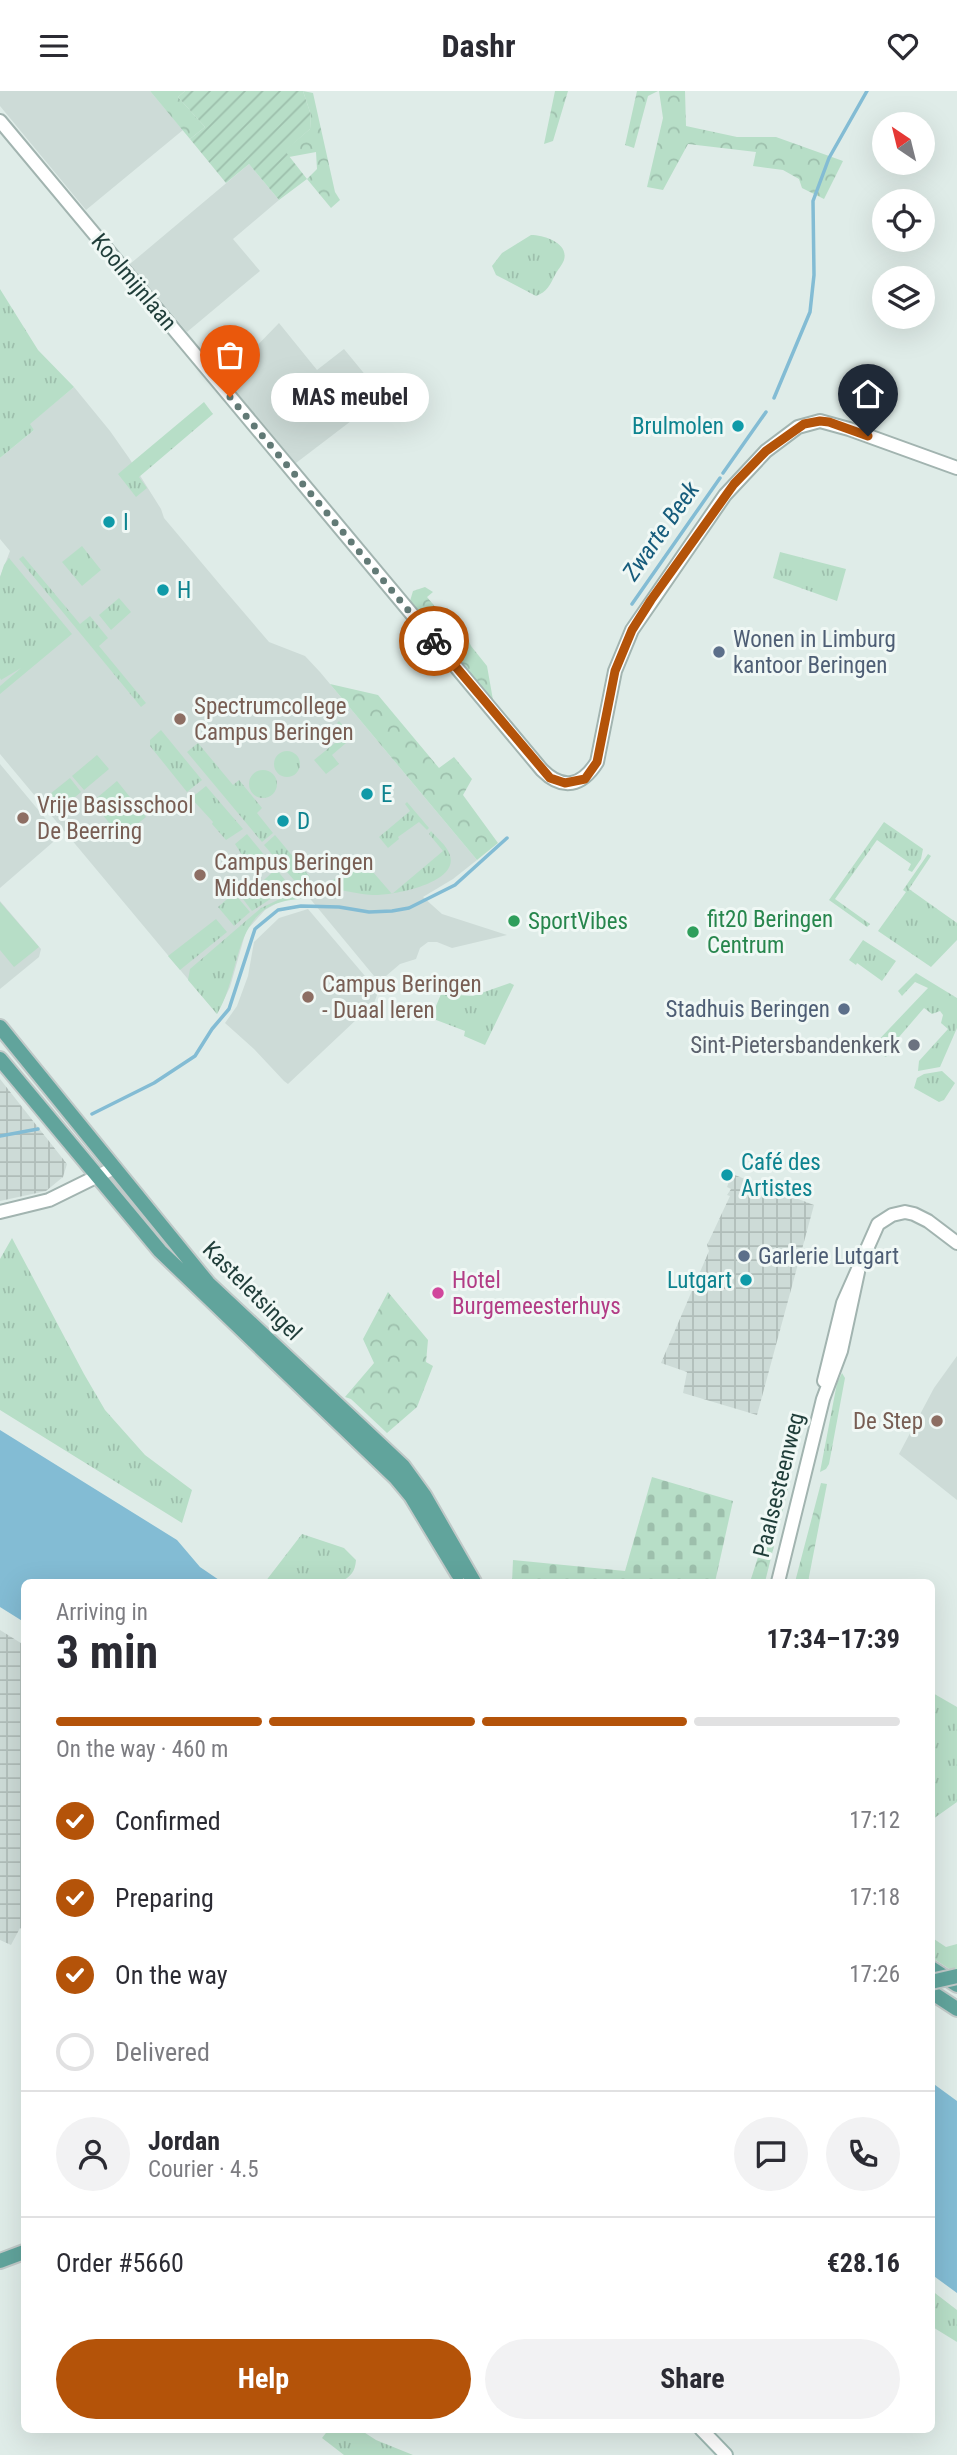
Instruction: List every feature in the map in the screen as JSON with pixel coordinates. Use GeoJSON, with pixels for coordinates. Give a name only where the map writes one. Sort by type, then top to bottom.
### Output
{"type":"FeatureCollection","features":[{"type":"Feature","properties":{"kind":"main road","name":"Kasteletsingel"},"geometry":{"type":"LineString","coordinates":[[0,1027],[208,1283],[403,1466],[424,1495],[472,1579]]}},
{"type":"Feature","properties":{"kind":"main road","name":"Kasteletsingel"},"geometry":{"type":"LineString","coordinates":[[0,1059],[160,1251],[212,1304],[396,1478],[411,1496],[461,1579]]}},
{"type":"Feature","properties":{"kind":"main road"},"geometry":{"type":"LineString","coordinates":[[935,1971],[957,1985]]}},
{"type":"Feature","properties":{"kind":"main road"},"geometry":{"type":"LineString","coordinates":[[935,1981],[957,1976]]}},
{"type":"Feature","properties":{"kind":"main road"},"geometry":{"type":"LineString","coordinates":[[935,1995],[957,2009]]}},
{"type":"Feature","properties":{"kind":"main road"},"geometry":{"type":"LineString","coordinates":[[0,2260],[21,2253]]}},
{"type":"Feature","properties":{"kind":"street","name":"Koolmijnlaan"},"geometry":{"type":"LineString","coordinates":[[0,121],[542,770],[556,781],[574,783],[585,779],[597,762],[620,656],[632,630],[725,495],[757,459],[798,427],[813,422],[829,422],[957,468]]}},
{"type":"Feature","properties":{"kind":"street"},"geometry":{"type":"LineString","coordinates":[[0,1212],[49,1200],[114,1168]]}},
{"type":"Feature","properties":{"kind":"street","name":"Paalsesteenweg"},"geometry":{"type":"LineString","coordinates":[[779,1579],[823,1399],[841,1351],[858,1272],[874,1230],[881,1221],[905,1212],[918,1215],[957,1243]]}},
{"type":"Feature","properties":{"kind":"street"},"geometry":{"type":"LineString","coordinates":[[705,2433],[726,2455]]}},
{"type":"Feature","properties":{"kind":"shaded area"},"geometry":{"type":"Polygon","coordinates":[[[0,91],[150,91],[183,130],[86,210],[0,106],[0,91]]]}},
{"type":"Feature","properties":{"kind":"shaded area"},"geometry":{"type":"Polygon","coordinates":[[[249,164],[279,200],[233,239],[260,271],[187,332],[130,264],[249,164]]]}},
{"type":"Feature","properties":{"kind":"shaded area"},"geometry":{"type":"Polygon","coordinates":[[[279,323],[317,370],[344,349],[381,394],[372,405],[296,463],[235,390],[233,383],[240,363],[279,323]]]}},
{"type":"Feature","properties":{"kind":"shaded area","name":"Spectrumcollege Campus Beringen"},"geometry":{"type":"Polygon","coordinates":[[[74,387],[129,458],[164,518],[222,587],[269,642],[305,656],[320,672],[477,860],[453,879],[423,897],[442,914],[507,935],[452,948],[437,942],[428,942],[420,948],[416,959],[400,964],[379,982],[307,895],[286,898],[265,910],[246,931],[230,987],[217,1014],[0,754],[0,577],[10,551],[0,539],[0,458],[34,430],[29,424],[74,387]]]}},
{"type":"Feature","properties":{"kind":"shaded area","name":"Vrije Basisschool De Beerring"},"geometry":{"type":"Polygon","coordinates":[[[0,764],[60,836],[0,888],[0,764]]]}},
{"type":"Feature","properties":{"kind":"shaded area","name":"Vrije Basisschool De Beerring"},"geometry":{"type":"Polygon","coordinates":[[[0,901],[41,949],[39,957],[0,989],[0,901]]]}},
{"type":"Feature","properties":{"kind":"shaded area","name":"Campus Beringen - Duaal leren"},"geometry":{"type":"Polygon","coordinates":[[[308,909],[376,989],[377,995],[374,1003],[288,1084],[225,1023],[237,1006],[248,976],[254,942],[279,918],[308,909]]]}},
{"type":"Feature","properties":{"kind":"shaded area"},"geometry":{"type":"Polygon","coordinates":[[[0,1079],[67,1164],[63,1177],[46,1191],[0,1201],[0,1079]]]}},
{"type":"Feature","properties":{"kind":"shaded area","name":"Lutgart"},"geometry":{"type":"Polygon","coordinates":[[[732,1174],[814,1205],[757,1415],[683,1393],[687,1372],[661,1363],[709,1251],[707,1245],[730,1196],[727,1195],[731,1189],[727,1187],[732,1174]]]}},
{"type":"Feature","properties":{"kind":"shaded area","name":"De Step"},"geometry":{"type":"Polygon","coordinates":[[[957,1356],[957,1500],[899,1454],[934,1388],[957,1356]]]}},
{"type":"Feature","properties":{"kind":"shaded area"},"geometry":{"type":"Polygon","coordinates":[[[0,1630],[21,1643],[21,1929],[11,1945],[0,1940],[0,1630]]]}},
{"type":"Feature","properties":{"kind":"green space"},"geometry":{"type":"Polygon","coordinates":[[[150,91],[185,91],[178,97],[205,127],[190,139],[150,91]]]}},
{"type":"Feature","properties":{"kind":"green space"},"geometry":{"type":"Polygon","coordinates":[[[185,91],[303,91],[311,115],[310,129],[285,151],[307,179],[279,200],[249,164],[226,183],[190,139],[205,127],[178,97],[185,91]]]}},
{"type":"Feature","properties":{"kind":"green space"},"geometry":{"type":"Polygon","coordinates":[[[303,91],[313,93],[335,192],[340,200],[331,208],[307,179],[317,169],[316,152],[289,157],[284,151],[310,129],[311,115],[303,91]]]}},
{"type":"Feature","properties":{"kind":"green space"},"geometry":{"type":"Polygon","coordinates":[[[555,91],[568,91],[553,141],[544,144],[555,91]]]}},
{"type":"Feature","properties":{"kind":"green space"},"geometry":{"type":"Polygon","coordinates":[[[637,91],[658,91],[648,96],[634,148],[625,145],[637,91]]]}},
{"type":"Feature","properties":{"kind":"green space"},"geometry":{"type":"Polygon","coordinates":[[[659,91],[685,91],[686,126],[737,137],[776,137],[843,161],[824,199],[802,188],[799,179],[783,170],[753,166],[756,152],[688,144],[663,190],[647,187],[663,118],[659,91]]]}},
{"type":"Feature","properties":{"kind":"green space"},"geometry":{"type":"Polygon","coordinates":[[[531,235],[554,241],[565,254],[550,285],[536,296],[496,275],[492,266],[502,253],[531,235]]]}},
{"type":"Feature","properties":{"kind":"green space"},"geometry":{"type":"Polygon","coordinates":[[[0,289],[38,350],[74,387],[30,424],[34,430],[0,458],[0,289]]]}},
{"type":"Feature","properties":{"kind":"green space"},"geometry":{"type":"Polygon","coordinates":[[[204,402],[213,414],[139,477],[147,488],[136,497],[118,474],[204,402]]]}},
{"type":"Feature","properties":{"kind":"green space"},"geometry":{"type":"Polygon","coordinates":[[[82,546],[101,570],[82,586],[62,562],[82,546]]]}},
{"type":"Feature","properties":{"kind":"green space"},"geometry":{"type":"Polygon","coordinates":[[[780,552],[846,569],[837,601],[773,578],[780,552]]]}},
{"type":"Feature","properties":{"kind":"green space"},"geometry":{"type":"Polygon","coordinates":[[[23,556],[80,624],[90,616],[108,638],[99,646],[146,703],[141,707],[19,559],[23,556]]]}},
{"type":"Feature","properties":{"kind":"green space"},"geometry":{"type":"Polygon","coordinates":[[[9,558],[72,634],[0,694],[0,686],[21,668],[1,680],[0,577],[9,558]]]}},
{"type":"Feature","properties":{"kind":"green space"},"geometry":{"type":"Polygon","coordinates":[[[425,587],[433,592],[427,597],[456,632],[462,627],[471,646],[487,666],[493,700],[410,601],[413,591],[425,587]]]}},
{"type":"Feature","properties":{"kind":"green space"},"geometry":{"type":"Polygon","coordinates":[[[119,598],[131,612],[111,630],[99,615],[119,598]]]}},
{"type":"Feature","properties":{"kind":"green space"},"geometry":{"type":"Polygon","coordinates":[[[330,684],[378,695],[439,768],[454,757],[472,779],[463,795],[498,843],[477,860],[330,684]]]}},
{"type":"Feature","properties":{"kind":"green space"},"geometry":{"type":"Polygon","coordinates":[[[339,721],[353,737],[332,755],[339,764],[326,774],[314,760],[346,734],[337,723],[339,721]]]}},
{"type":"Feature","properties":{"kind":"green space"},"geometry":{"type":"Polygon","coordinates":[[[161,730],[202,780],[187,792],[150,746],[150,740],[161,730]]]}},
{"type":"Feature","properties":{"kind":"green space"},"geometry":{"type":"Polygon","coordinates":[[[198,743],[233,785],[239,780],[262,808],[257,813],[273,833],[262,842],[187,752],[198,743]]]}},
{"type":"Feature","properties":{"kind":"green space"},"geometry":{"type":"Polygon","coordinates":[[[287,751],[296,755],[300,764],[296,773],[287,777],[278,773],[274,764],[278,755],[287,751]]]}},
{"type":"Feature","properties":{"kind":"green space"},"geometry":{"type":"Polygon","coordinates":[[[97,755],[109,769],[84,790],[72,776],[97,755]]]}},
{"type":"Feature","properties":{"kind":"green space"},"geometry":{"type":"Polygon","coordinates":[[[263,770],[273,774],[277,784],[273,794],[263,798],[253,794],[249,784],[253,774],[263,770]]]}},
{"type":"Feature","properties":{"kind":"green space"},"geometry":{"type":"Polygon","coordinates":[[[70,778],[81,792],[56,813],[45,798],[70,778]]]}},
{"type":"Feature","properties":{"kind":"green space"},"geometry":{"type":"Polygon","coordinates":[[[117,781],[146,817],[121,837],[92,802],[117,781]]]}},
{"type":"Feature","properties":{"kind":"green space"},"geometry":{"type":"Polygon","coordinates":[[[206,786],[243,829],[226,840],[191,798],[206,786]]]}},
{"type":"Feature","properties":{"kind":"green space"},"geometry":{"type":"Polygon","coordinates":[[[407,802],[429,828],[427,830],[419,822],[388,848],[379,837],[410,811],[405,804],[407,802]]]}},
{"type":"Feature","properties":{"kind":"green space"},"geometry":{"type":"Polygon","coordinates":[[[884,822],[923,849],[921,859],[912,872],[908,870],[911,864],[877,840],[835,899],[870,924],[867,927],[829,900],[884,822]]]}},
{"type":"Feature","properties":{"kind":"green space"},"geometry":{"type":"Polygon","coordinates":[[[431,831],[449,853],[450,863],[446,872],[423,886],[393,893],[443,851],[429,834],[431,831]]]}},
{"type":"Feature","properties":{"kind":"green space"},"geometry":{"type":"Polygon","coordinates":[[[247,834],[270,862],[254,874],[235,844],[247,834]]]}},
{"type":"Feature","properties":{"kind":"green space"},"geometry":{"type":"Polygon","coordinates":[[[275,835],[310,877],[299,886],[264,845],[275,835]]]}},
{"type":"Feature","properties":{"kind":"green space"},"geometry":{"type":"Polygon","coordinates":[[[928,854],[931,856],[909,889],[957,923],[957,940],[931,967],[878,931],[906,892],[903,890],[928,854]]]}},
{"type":"Feature","properties":{"kind":"green space"},"geometry":{"type":"Polygon","coordinates":[[[360,857],[391,893],[372,895],[323,889],[360,857]]]}},
{"type":"Feature","properties":{"kind":"green space"},"geometry":{"type":"Polygon","coordinates":[[[276,869],[295,892],[272,898],[252,911],[243,899],[276,869]]]}},
{"type":"Feature","properties":{"kind":"green space"},"geometry":{"type":"Polygon","coordinates":[[[234,893],[250,912],[234,926],[218,907],[234,893]]]}},
{"type":"Feature","properties":{"kind":"green space"},"geometry":{"type":"Polygon","coordinates":[[[298,895],[301,899],[278,903],[262,912],[250,925],[217,1014],[188,980],[190,969],[261,908],[284,897],[298,895]]]}},
{"type":"Feature","properties":{"kind":"green space","name":"Vrije Basisschool De Beerring"},"geometry":{"type":"Polygon","coordinates":[[[0,902],[39,947],[14,967],[0,950],[0,902]]]}},
{"type":"Feature","properties":{"kind":"green space"},"geometry":{"type":"Polygon","coordinates":[[[216,919],[227,932],[180,970],[168,956],[216,919]]]}},
{"type":"Feature","properties":{"kind":"green space"},"geometry":{"type":"Polygon","coordinates":[[[863,940],[896,961],[882,981],[849,960],[863,940]]]}},
{"type":"Feature","properties":{"kind":"green space"},"geometry":{"type":"Polygon","coordinates":[[[916,973],[957,998],[957,1028],[940,1067],[918,1071],[919,1061],[948,1029],[941,1023],[943,1015],[940,1011],[932,1014],[924,1008],[887,1051],[889,1053],[886,1057],[870,1049],[928,988],[915,982],[902,996],[898,991],[916,973]]]}},
{"type":"Feature","properties":{"kind":"green space"},"geometry":{"type":"Polygon","coordinates":[[[510,983],[514,985],[485,1045],[464,1036],[465,1031],[431,1018],[441,994],[473,996],[510,983]]]}},
{"type":"Feature","properties":{"kind":"green space"},"geometry":{"type":"Polygon","coordinates":[[[942,1071],[955,1083],[944,1100],[939,1102],[914,1088],[917,1078],[942,1071]]]}},
{"type":"Feature","properties":{"kind":"green space"},"geometry":{"type":"Polygon","coordinates":[[[12,1238],[105,1410],[145,1455],[192,1490],[182,1523],[0,1410],[0,1259],[12,1238]]]}},
{"type":"Feature","properties":{"kind":"green space"},"geometry":{"type":"Polygon","coordinates":[[[388,1292],[428,1340],[426,1362],[433,1366],[417,1407],[387,1433],[351,1399],[345,1397],[374,1363],[363,1339],[388,1292]]]}},
{"type":"Feature","properties":{"kind":"green space"},"geometry":{"type":"Polygon","coordinates":[[[842,1373],[845,1378],[829,1464],[820,1472],[837,1383],[842,1373]]]}},
{"type":"Feature","properties":{"kind":"green space"},"geometry":{"type":"Polygon","coordinates":[[[652,1477],[733,1501],[716,1579],[512,1579],[513,1560],[625,1571],[652,1477]]]}},
{"type":"Feature","properties":{"kind":"green space"},"geometry":{"type":"Polygon","coordinates":[[[791,1477],[766,1579],[751,1579],[767,1529],[773,1522],[783,1479],[791,1477]]]}},
{"type":"Feature","properties":{"kind":"green space"},"geometry":{"type":"Polygon","coordinates":[[[821,1483],[827,1484],[809,1579],[796,1579],[821,1483]]]}},
{"type":"Feature","properties":{"kind":"green space"},"geometry":{"type":"Polygon","coordinates":[[[302,1534],[344,1548],[356,1560],[355,1568],[346,1579],[267,1579],[302,1534]]]}},
{"type":"Feature","properties":{"kind":"green space"},"geometry":{"type":"Polygon","coordinates":[[[935,1694],[957,1707],[957,1802],[935,1818],[935,1694]]]}},
{"type":"Feature","properties":{"kind":"green space"},"geometry":{"type":"Polygon","coordinates":[[[935,1940],[946,1947],[957,1944],[957,1974],[935,1960],[935,1940]]]}},
{"type":"Feature","properties":{"kind":"green space"},"geometry":{"type":"Polygon","coordinates":[[[935,2293],[957,2310],[957,2342],[935,2328],[935,2293]]]}},
{"type":"Feature","properties":{"kind":"green space"},"geometry":{"type":"Polygon","coordinates":[[[326,2433],[365,2433],[413,2455],[344,2455],[322,2438],[326,2433]]]}},
{"type":"Feature","properties":{"kind":"water"},"geometry":{"type":"Polygon","coordinates":[[[0,1430],[177,1540],[200,1567],[218,1579],[21,1579],[21,1620],[0,1607],[0,1430]]]}},
{"type":"Feature","properties":{"kind":"water"},"geometry":{"type":"Polygon","coordinates":[[[935,2085],[957,2101],[957,2293],[935,2277],[935,2085]]]}},
{"type":"Feature","properties":{"kind":"waterway","name":"Zwarte Beek"},"geometry":{"type":"LineString","coordinates":[[774,398],[810,312],[814,275],[813,201],[829,158],[867,91]]}},
{"type":"Feature","properties":{"kind":"waterway","name":"Zwarte Beek"},"geometry":{"type":"LineString","coordinates":[[723,473],[766,412]]}},
{"type":"Feature","properties":{"kind":"waterway","name":"Zwarte Beek"},"geometry":{"type":"LineString","coordinates":[[632,604],[720,478]]}},
{"type":"Feature","properties":{"kind":"waterway","name":"Zwarte Beek"},"geometry":{"type":"LineString","coordinates":[[92,1114],[154,1083],[195,1056],[229,1009],[255,929],[278,910],[301,906],[339,907],[369,912],[409,908],[455,885],[507,838]]}},
{"type":"Feature","properties":{"kind":"waterway","name":"Zwarte Beek"},"geometry":{"type":"LineString","coordinates":[[0,1136],[38,1129]]}},
{"type":"Feature","properties":{"kind":"way so far"},"geometry":{"type":"LineString","coordinates":[[230,397],[434,641]]}},
{"type":"Feature","properties":{"kind":"place","name":"MAS meubel"},"geometry":{"type":"Point","coordinates":[230,397]}},
{"type":"Feature","properties":{"kind":"place","name":"Brulmolen"},"geometry":{"type":"Point","coordinates":[738,426]}},
{"type":"Feature","properties":{"kind":"place","name":"I"},"geometry":{"type":"Point","coordinates":[109,522]}},
{"type":"Feature","properties":{"kind":"place","name":"H"},"geometry":{"type":"Point","coordinates":[163,590]}},
{"type":"Feature","properties":{"kind":"place","name":"Wonen in Limburg kantoor Beringen"},"geometry":{"type":"Point","coordinates":[719,652]}},
{"type":"Feature","properties":{"kind":"place","name":"Spectrumcollege Campus Beringen"},"geometry":{"type":"Point","coordinates":[180,719]}},
{"type":"Feature","properties":{"kind":"place","name":"E"},"geometry":{"type":"Point","coordinates":[367,794]}},
{"type":"Feature","properties":{"kind":"place","name":"Vrije Basisschool De Beerring"},"geometry":{"type":"Point","coordinates":[23,818]}},
{"type":"Feature","properties":{"kind":"place","name":"D"},"geometry":{"type":"Point","coordinates":[283,821]}},
{"type":"Feature","properties":{"kind":"place","name":"Campus Beringen Middenschool"},"geometry":{"type":"Point","coordinates":[200,875]}},
{"type":"Feature","properties":{"kind":"place","name":"SportVibes"},"geometry":{"type":"Point","coordinates":[514,921]}},
{"type":"Feature","properties":{"kind":"place","name":"fit20 Beringen Centrum"},"geometry":{"type":"Point","coordinates":[693,932]}},
{"type":"Feature","properties":{"kind":"place","name":"Campus Beringen - Duaal leren"},"geometry":{"type":"Point","coordinates":[308,997]}},
{"type":"Feature","properties":{"kind":"place","name":"Stadhuis Beringen"},"geometry":{"type":"Point","coordinates":[844,1009]}},
{"type":"Feature","properties":{"kind":"place","name":"Sint-Pietersbandenkerk"},"geometry":{"type":"Point","coordinates":[914,1045]}},
{"type":"Feature","properties":{"kind":"place","name":"Café des Artistes"},"geometry":{"type":"Point","coordinates":[727,1175]}},
{"type":"Feature","properties":{"kind":"place","name":"Garlerie Lutgart"},"geometry":{"type":"Point","coordinates":[744,1256]}},
{"type":"Feature","properties":{"kind":"place","name":"Lutgart"},"geometry":{"type":"Point","coordinates":[746,1280]}},
{"type":"Feature","properties":{"kind":"place","name":"Hotel Burgemeesterhuys"},"geometry":{"type":"Point","coordinates":[438,1293]}},
{"type":"Feature","properties":{"kind":"place","name":"De Step"},"geometry":{"type":"Point","coordinates":[937,1421]}},
{"type":"Feature","properties":{"kind":"route"},"geometry":{"type":"LineString","coordinates":[[434,641],[550,778],[565,783],[585,779],[597,762],[615,671],[632,630],[734,484],[766,451],[804,424],[829,422],[868,436]]}}]}
